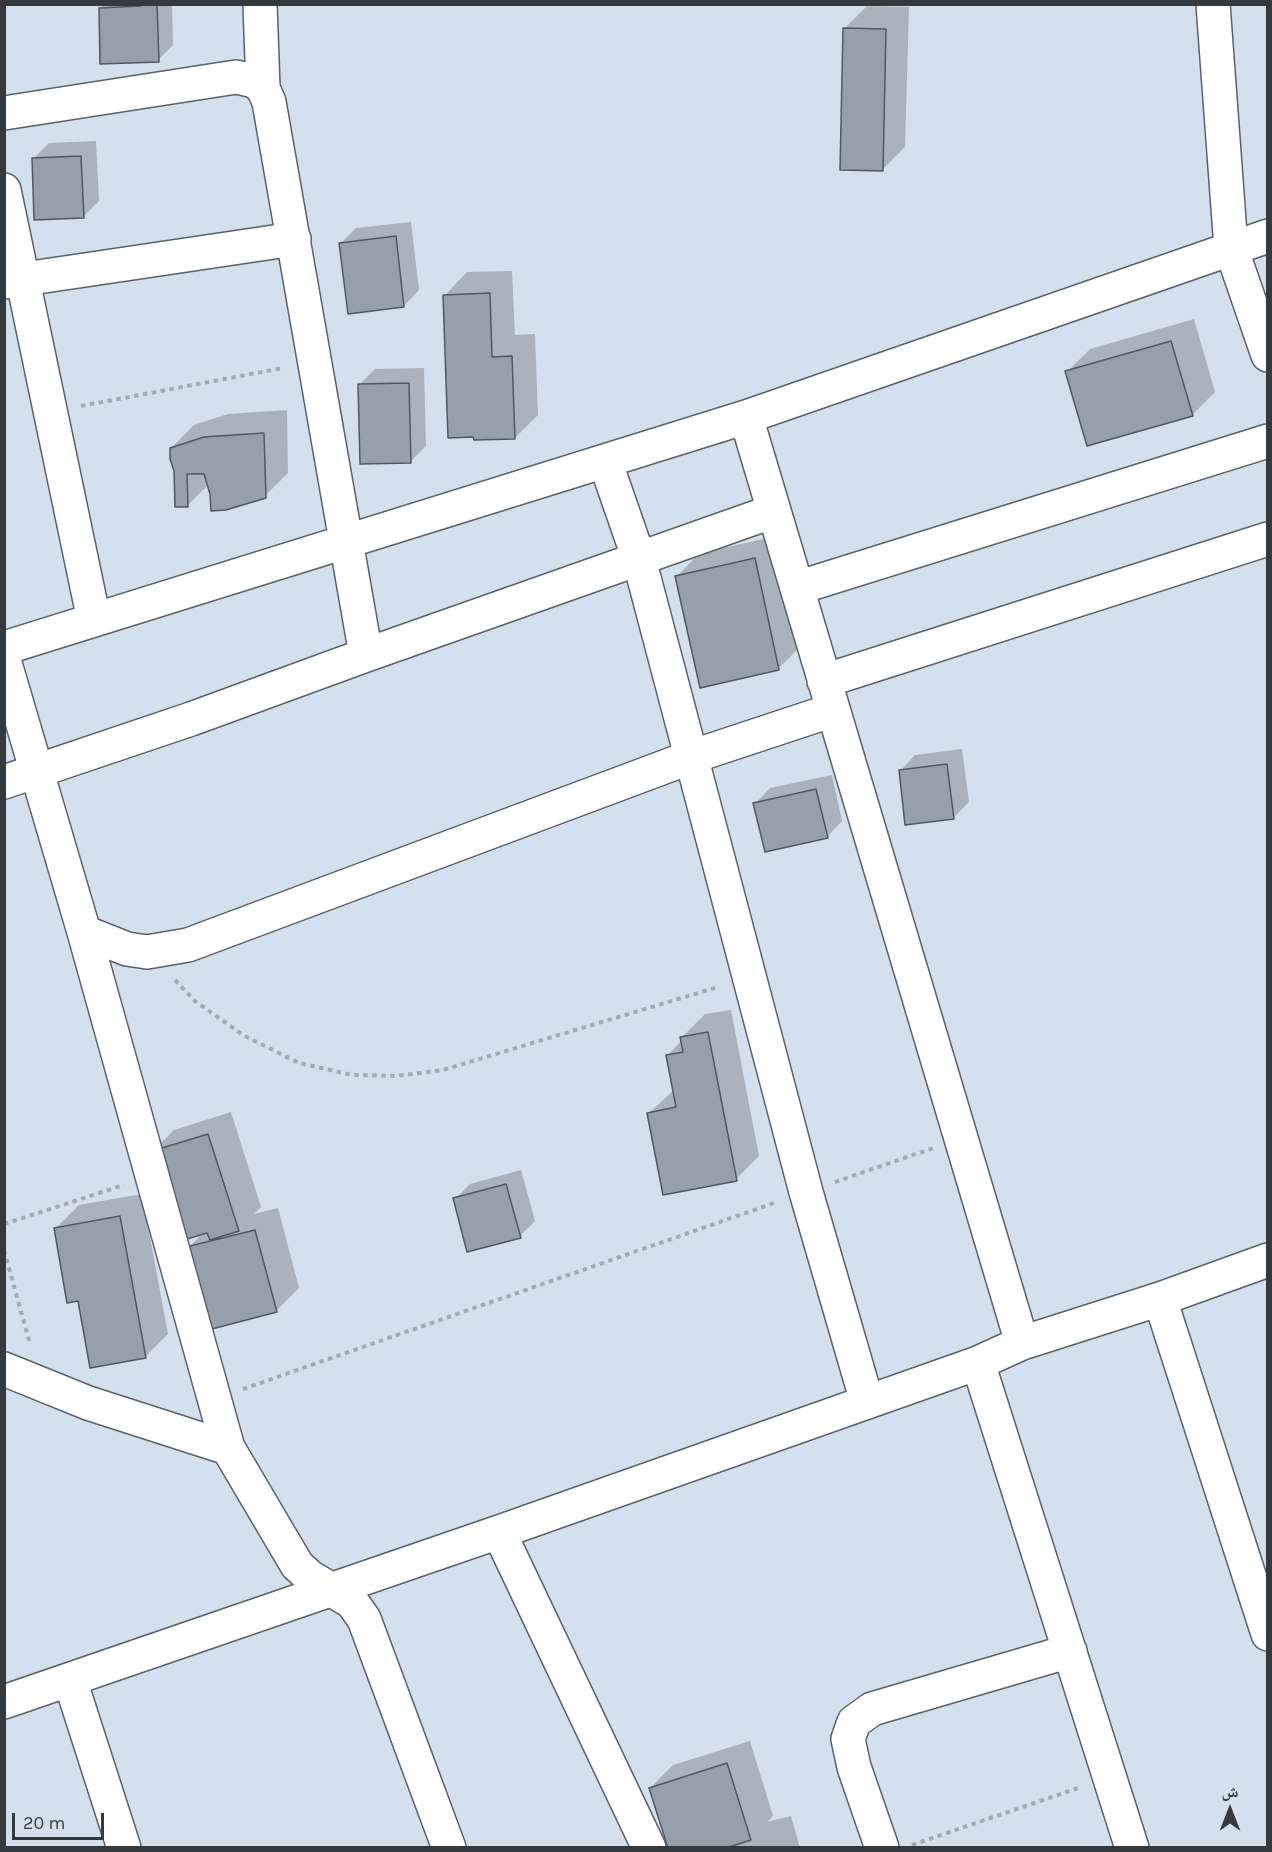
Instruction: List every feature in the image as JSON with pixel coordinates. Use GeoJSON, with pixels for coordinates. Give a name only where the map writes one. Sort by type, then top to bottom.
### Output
{"type":"FeatureCollection","features":[{"type":"Feature","properties":{"kind":"street"},"geometry":{"type":"LineString","coordinates":[[260,4],[263,88],[269,102],[294,239],[366,655]]}},
{"type":"Feature","properties":{"kind":"street"},"geometry":{"type":"LineString","coordinates":[[1213,4],[1231,248],[1268,355]]}},
{"type":"Feature","properties":{"kind":"street"},"geometry":{"type":"LineString","coordinates":[[4,113],[236,77],[254,81],[263,88]]}},
{"type":"Feature","properties":{"kind":"street"},"geometry":{"type":"LineString","coordinates":[[4,189],[14,280],[51,412],[94,620]]}},
{"type":"Feature","properties":{"kind":"street"},"geometry":{"type":"LineString","coordinates":[[4,648],[746,417],[1268,236]]}},
{"type":"Feature","properties":{"kind":"street"},"geometry":{"type":"LineString","coordinates":[[14,280],[294,239]]}},
{"type":"Feature","properties":{"kind":"street"},"geometry":{"type":"LineString","coordinates":[[746,417],[1022,1343]]}},
{"type":"Feature","properties":{"kind":"street"},"geometry":{"type":"LineString","coordinates":[[797,588],[1268,441]]}},
{"type":"Feature","properties":{"kind":"street"},"geometry":{"type":"LineString","coordinates":[[605,461],[639,559],[806,1192],[867,1402]]}},
{"type":"Feature","properties":{"kind":"street"},"geometry":{"type":"LineString","coordinates":[[4,782],[191,719],[774,511]]}},
{"type":"Feature","properties":{"kind":"street"},"geometry":{"type":"LineString","coordinates":[[84,932],[127,950],[147,952],[188,945],[691,757],[829,695],[1268,539]]}},
{"type":"Feature","properties":{"kind":"street"},"geometry":{"type":"LineString","coordinates":[[4,660],[84,932],[228,1448],[297,1565],[310,1577],[352,1602],[364,1619],[449,1848]]}},
{"type":"Feature","properties":{"kind":"street"},"geometry":{"type":"LineString","coordinates":[[4,1702],[499,1532],[978,1362],[1022,1343],[1160,1299],[1268,1260]]}},
{"type":"Feature","properties":{"kind":"street"},"geometry":{"type":"LineString","coordinates":[[1160,1299],[1268,1634]]}},
{"type":"Feature","properties":{"kind":"street"},"geometry":{"type":"LineString","coordinates":[[978,1362],[1132,1848]]}},
{"type":"Feature","properties":{"kind":"street"},"geometry":{"type":"LineString","coordinates":[[4,1369],[88,1403],[228,1448]]}},
{"type":"Feature","properties":{"kind":"street"},"geometry":{"type":"LineString","coordinates":[[499,1532],[649,1848]]}},
{"type":"Feature","properties":{"kind":"street"},"geometry":{"type":"LineString","coordinates":[[882,1848],[854,1767],[848,1739],[854,1722],[872,1708],[1070,1651]]}},
{"type":"Feature","properties":{"kind":"street"},"geometry":{"type":"LineString","coordinates":[[70,1680],[124,1848]]}},
{"type":"Feature","properties":{"kind":"path"},"geometry":{"type":"LineString","coordinates":[[51,412],[316,362]]}},
{"type":"Feature","properties":{"kind":"path"},"geometry":{"type":"LineString","coordinates":[[147,952],[195,1001],[243,1035],[299,1064],[352,1075],[396,1076],[443,1070],[749,978]]}},
{"type":"Feature","properties":{"kind":"path"},"geometry":{"type":"LineString","coordinates":[[214,1399],[961,1138]]}},
{"type":"Feature","properties":{"kind":"path"},"geometry":{"type":"LineString","coordinates":[[4,1224],[151,1176]]}},
{"type":"Feature","properties":{"kind":"path"},"geometry":{"type":"LineString","coordinates":[[4,1250],[41,1384]]}},
{"type":"Feature","properties":{"kind":"path"},"geometry":{"type":"LineString","coordinates":[[906,1848],[1110,1777]]}},
{"type":"Feature","properties":{"kind":"building"},"geometry":{"type":"Polygon","coordinates":[[[141,4],[157,4],[159,62],[100,64],[99,8],[141,6],[141,4]]]}},
{"type":"Feature","properties":{"kind":"building"},"geometry":{"type":"Polygon","coordinates":[[[843,28],[886,29],[883,171],[840,170],[843,28]]]}},
{"type":"Feature","properties":{"kind":"building"},"geometry":{"type":"Polygon","coordinates":[[[81,156],[84,218],[34,220],[32,158],[81,156]]]}},
{"type":"Feature","properties":{"kind":"building"},"geometry":{"type":"Polygon","coordinates":[[[396,236],[404,307],[348,314],[339,243],[396,236]]]}},
{"type":"Feature","properties":{"kind":"building"},"geometry":{"type":"Polygon","coordinates":[[[490,293],[492,357],[512,356],[515,439],[448,438],[443,295],[490,293]]]}},
{"type":"Feature","properties":{"kind":"building"},"geometry":{"type":"Polygon","coordinates":[[[1171,341],[1193,416],[1087,446],[1065,371],[1171,341]]]}},
{"type":"Feature","properties":{"kind":"building"},"geometry":{"type":"Polygon","coordinates":[[[409,383],[411,463],[360,464],[358,384],[409,383]]]}},
{"type":"Feature","properties":{"kind":"building"},"geometry":{"type":"Polygon","coordinates":[[[264,433],[266,498],[226,510],[211,511],[210,494],[204,474],[187,474],[188,507],[175,507],[174,471],[170,459],[170,448],[204,437],[264,433]]]}},
{"type":"Feature","properties":{"kind":"building"},"geometry":{"type":"Polygon","coordinates":[[[755,558],[779,670],[700,688],[675,576],[755,558]]]}},
{"type":"Feature","properties":{"kind":"building"},"geometry":{"type":"Polygon","coordinates":[[[947,764],[954,819],[905,825],[899,770],[947,764]]]}},
{"type":"Feature","properties":{"kind":"building"},"geometry":{"type":"Polygon","coordinates":[[[816,789],[828,838],[765,852],[753,803],[816,789]]]}},
{"type":"Feature","properties":{"kind":"building"},"geometry":{"type":"Polygon","coordinates":[[[708,1032],[737,1181],[663,1195],[647,1113],[676,1107],[666,1055],[683,1052],[680,1037],[708,1032]]]}},
{"type":"Feature","properties":{"kind":"building"},"geometry":{"type":"Polygon","coordinates":[[[208,1134],[239,1231],[210,1240],[207,1233],[177,1242],[149,1152],[208,1134]]]}},
{"type":"Feature","properties":{"kind":"building"},"geometry":{"type":"Polygon","coordinates":[[[506,1184],[521,1238],[467,1252],[453,1198],[506,1184]]]}},
{"type":"Feature","properties":{"kind":"building"},"geometry":{"type":"Polygon","coordinates":[[[120,1216],[146,1358],[90,1368],[78,1301],[67,1303],[54,1228],[120,1216]]]}},
{"type":"Feature","properties":{"kind":"building"},"geometry":{"type":"Polygon","coordinates":[[[255,1230],[277,1312],[208,1330],[186,1247],[255,1230]]]}},
{"type":"Feature","properties":{"kind":"building"},"geometry":{"type":"Polygon","coordinates":[[[727,1763],[751,1840],[726,1848],[668,1848],[649,1788],[727,1763]]]}}]}
